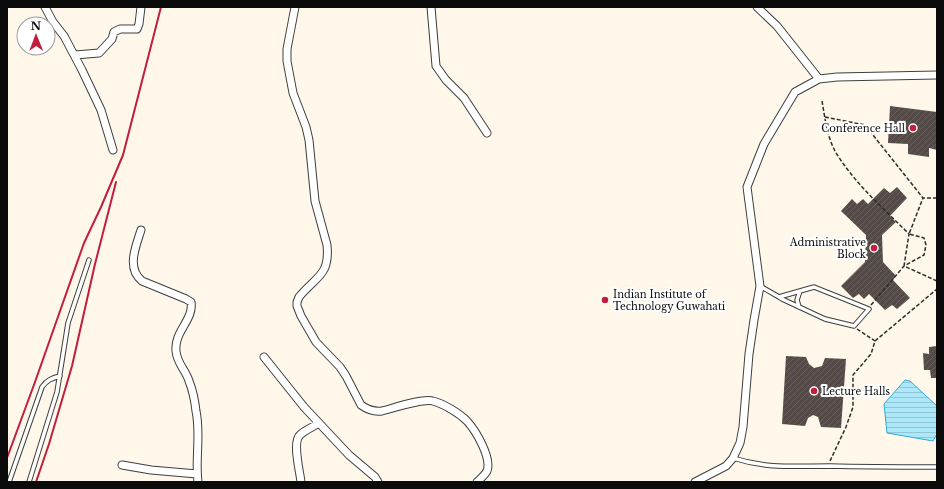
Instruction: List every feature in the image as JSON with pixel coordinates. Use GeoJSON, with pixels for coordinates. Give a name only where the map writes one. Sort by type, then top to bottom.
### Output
{"type":"FeatureCollection","features":[{"type":"Feature","properties":{"kind":"street"},"geometry":{"type":"LineString","coordinates":[[45,7],[75,55],[101,110],[113,150]]}},
{"type":"Feature","properties":{"kind":"street"},"geometry":{"type":"LineString","coordinates":[[75,55],[99,53],[112,38],[114,32],[120,29],[137,29],[141,7]]}},
{"type":"Feature","properties":{"kind":"street"},"geometry":{"type":"LineString","coordinates":[[295,7],[287,49],[288,68],[293,93],[303,119],[308,140],[314,195],[327,254],[327,263],[321,275],[299,297],[297,302],[298,311],[316,342],[340,367],[361,405],[365,408],[376,412],[429,400],[440,404],[467,421],[474,431],[488,459],[487,470],[477,482]]}},
{"type":"Feature","properties":{"kind":"street"},"geometry":{"type":"LineString","coordinates":[[431,7],[436,66],[446,80],[464,98],[488,133]]}},
{"type":"Feature","properties":{"kind":"street"},"geometry":{"type":"LineString","coordinates":[[757,7],[777,26],[819,79]]}},
{"type":"Feature","properties":{"kind":"street"},"geometry":{"type":"LineString","coordinates":[[695,482],[726,466],[733,458],[740,444],[743,427],[749,354],[760,286],[747,187],[764,144],[795,92],[819,79],[837,77],[937,75]]}},
{"type":"Feature","properties":{"kind":"street"},"geometry":{"type":"LineString","coordinates":[[141,230],[133,255],[137,277],[142,281],[191,302],[192,308],[179,333],[176,349],[180,365],[189,380],[196,411],[199,430],[197,449],[198,482]]}},
{"type":"Feature","properties":{"kind":"street"},"geometry":{"type":"LineString","coordinates":[[264,357],[291,392],[319,423],[349,455],[375,477],[378,482]]}},
{"type":"Feature","properties":{"kind":"street"},"geometry":{"type":"LineString","coordinates":[[301,482],[296,440],[299,435],[319,423]]}},
{"type":"Feature","properties":{"kind":"street"},"geometry":{"type":"LineString","coordinates":[[122,465],[151,470],[197,474]]}},
{"type":"Feature","properties":{"kind":"lane"},"geometry":{"type":"LineString","coordinates":[[28,482],[57,392],[68,323],[89,260]]}},
{"type":"Feature","properties":{"kind":"lane"},"geometry":{"type":"LineString","coordinates":[[760,286],[782,300],[825,319],[854,326],[869,308],[814,287],[779,297]]}},
{"type":"Feature","properties":{"kind":"lane"},"geometry":{"type":"LineString","coordinates":[[799,307],[797,300],[800,291]]}},
{"type":"Feature","properties":{"kind":"lane"},"geometry":{"type":"LineString","coordinates":[[9,482],[42,387],[45,382],[60,376]]}},
{"type":"Feature","properties":{"kind":"lane"},"geometry":{"type":"LineString","coordinates":[[733,458],[749,463],[786,468],[828,466],[937,467]]}},
{"type":"Feature","properties":{"kind":"path"},"geometry":{"type":"LineString","coordinates":[[822,101],[826,127],[835,150],[843,162],[860,184],[908,234],[924,238],[926,245],[924,255],[904,266],[869,308]]}},
{"type":"Feature","properties":{"kind":"path"},"geometry":{"type":"LineString","coordinates":[[825,117],[865,125],[923,198]]}},
{"type":"Feature","properties":{"kind":"path"},"geometry":{"type":"LineString","coordinates":[[923,198],[937,198]]}},
{"type":"Feature","properties":{"kind":"path"},"geometry":{"type":"LineString","coordinates":[[904,266],[908,234],[923,198]]}},
{"type":"Feature","properties":{"kind":"path"},"geometry":{"type":"LineString","coordinates":[[904,266],[937,281]]}},
{"type":"Feature","properties":{"kind":"path"},"geometry":{"type":"LineString","coordinates":[[828,466],[846,428],[853,407],[853,375],[871,354],[875,341],[937,289]]}},
{"type":"Feature","properties":{"kind":"path"},"geometry":{"type":"LineString","coordinates":[[854,326],[875,341]]}},
{"type":"Feature","properties":{"kind":"water"},"geometry":{"type":"Polygon","coordinates":[[[905,380],[910,381],[937,406],[937,434],[933,441],[887,433],[884,404],[905,380]]]}},
{"type":"Feature","properties":{"kind":"building","name":"Conference Hall"},"geometry":{"type":"Polygon","coordinates":[[[890,106],[937,112],[937,150],[929,148],[929,157],[908,154],[908,144],[888,143],[890,106]]]}},
{"type":"Feature","properties":{"kind":"building","name":"Administrative Block"},"geometry":{"type":"Polygon","coordinates":[[[897,187],[907,198],[890,216],[896,222],[882,235],[883,262],[896,276],[893,280],[910,298],[897,309],[892,305],[885,310],[869,294],[864,299],[859,294],[853,298],[841,286],[865,262],[866,235],[841,211],[852,199],[857,204],[863,199],[868,204],[884,188],[890,193],[897,187]]]}},
{"type":"Feature","properties":{"kind":"building"},"geometry":{"type":"Polygon","coordinates":[[[937,346],[937,378],[931,378],[930,370],[924,370],[923,353],[929,354],[929,347],[937,346]]]}},
{"type":"Feature","properties":{"kind":"building","name":"Lecture Halls"},"geometry":{"type":"Polygon","coordinates":[[[786,356],[806,357],[809,364],[814,368],[822,366],[825,358],[846,359],[841,428],[821,427],[818,417],[813,415],[808,418],[805,426],[782,424],[786,356]]]}},
{"type":"Feature","properties":{"kind":"railway"},"geometry":{"type":"LineString","coordinates":[[7,458],[84,243],[123,155],[161,7]]}},
{"type":"Feature","properties":{"kind":"railway"},"geometry":{"type":"LineString","coordinates":[[36,482],[72,366],[95,264],[116,182]]}},
{"type":"Feature","properties":{"kind":"place","name":"Conference Hall"},"geometry":{"type":"Point","coordinates":[913,128]}},
{"type":"Feature","properties":{"kind":"place","name":"Administrative Block"},"geometry":{"type":"Point","coordinates":[874,248]}},
{"type":"Feature","properties":{"kind":"place","name":"Indian Institute of Technology Guwahati"},"geometry":{"type":"Point","coordinates":[605,300]}},
{"type":"Feature","properties":{"kind":"place","name":"Lecture Halls"},"geometry":{"type":"Point","coordinates":[814,391]}}]}
